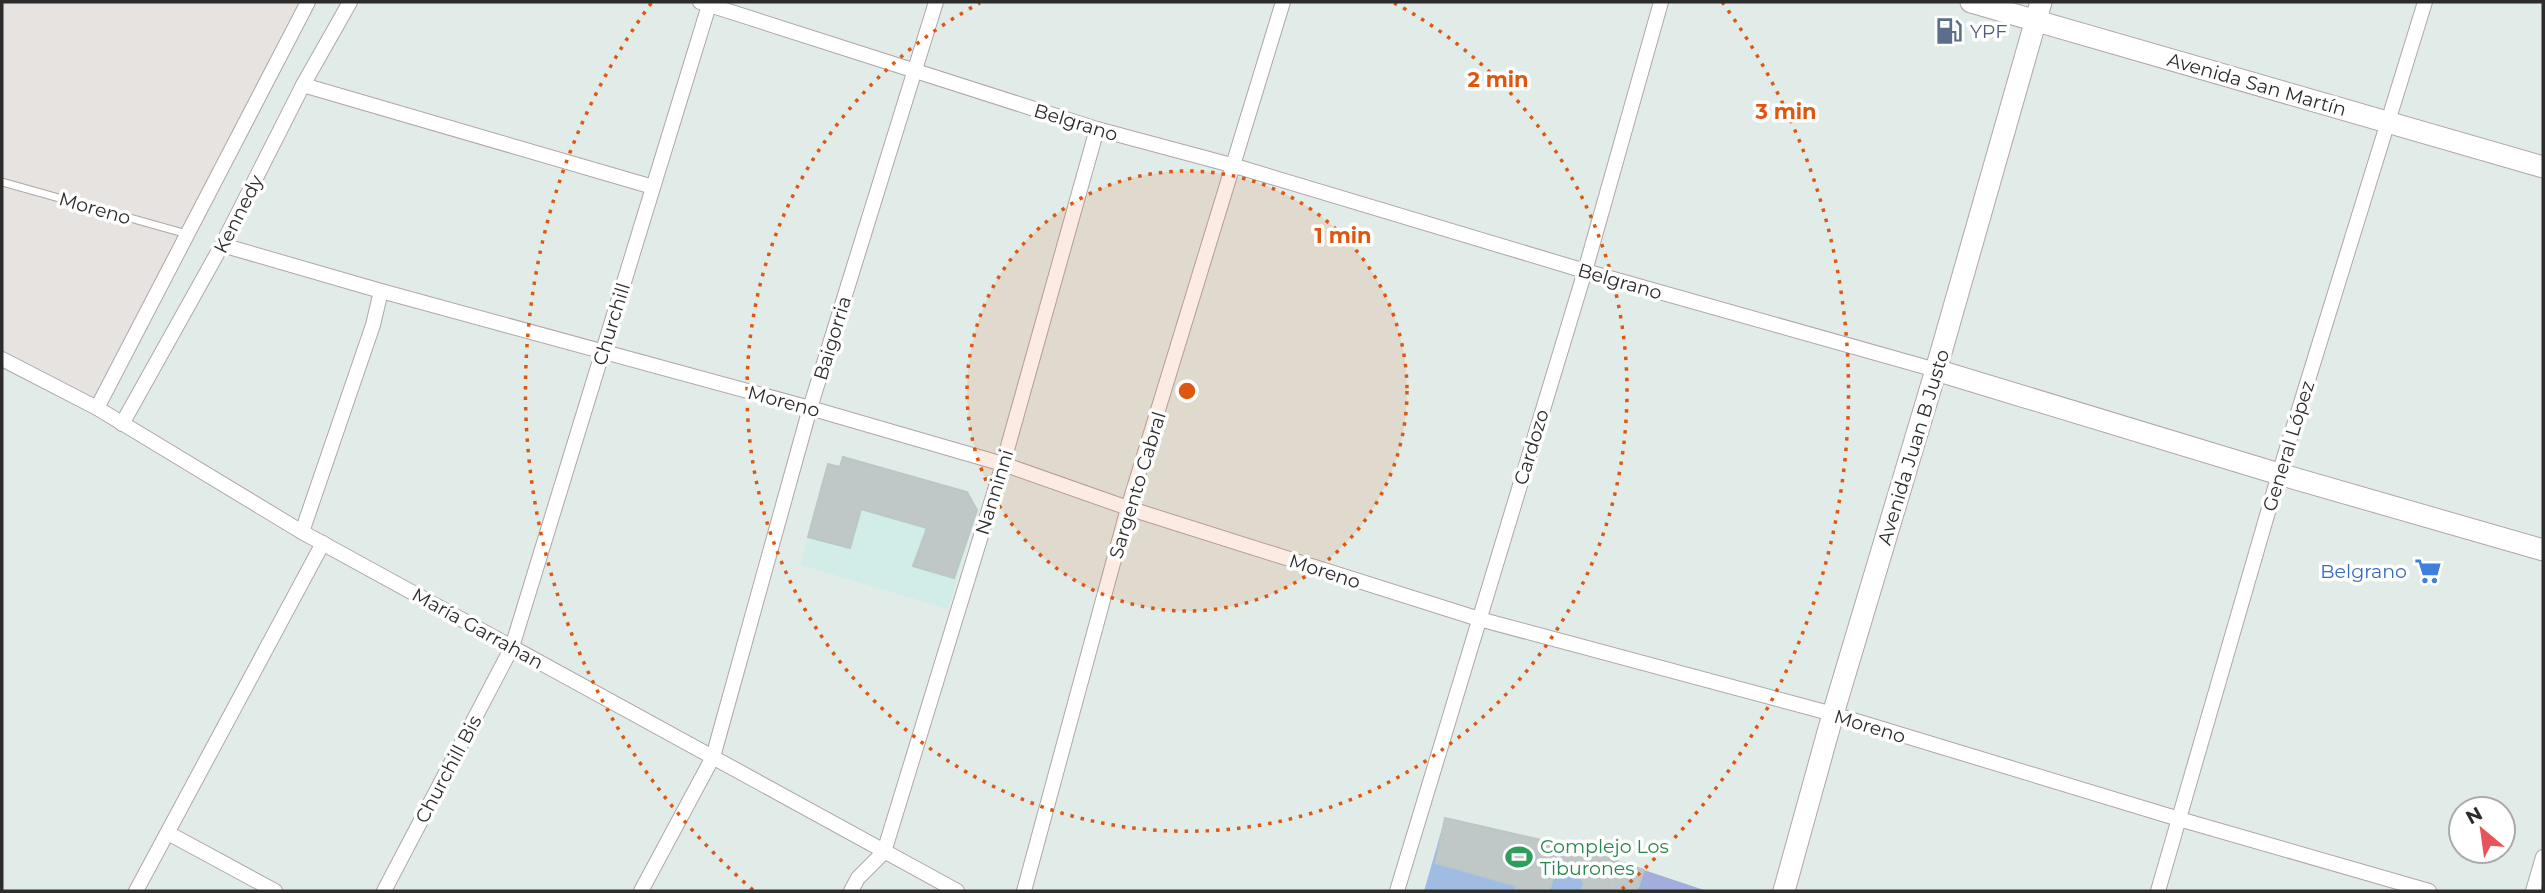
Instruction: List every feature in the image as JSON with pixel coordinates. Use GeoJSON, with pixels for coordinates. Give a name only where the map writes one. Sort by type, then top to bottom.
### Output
{"type":"FeatureCollection","features":[{"type":"Feature","properties":{"kind":"street","name":"Kennedy"},"geometry":{"type":"LineString","coordinates":[[97,408],[308,2]]}},
{"type":"Feature","properties":{"kind":"street","name":"Kennedy"},"geometry":{"type":"LineString","coordinates":[[122,424],[222,245],[303,85],[350,2]]}},
{"type":"Feature","properties":{"kind":"street","name":"Baigorria"},"geometry":{"type":"LineString","coordinates":[[642,891],[713,757],[810,408],[936,2]]}},
{"type":"Feature","properties":{"kind":"street","name":"Sargento Cabral"},"geometry":{"type":"LineString","coordinates":[[1024,891],[1128,508],[1235,166],[1283,2]]}},
{"type":"Feature","properties":{"kind":"street","name":"Cardozo"},"geometry":{"type":"LineString","coordinates":[[1397,891],[1585,271],[1661,2]]}},
{"type":"Feature","properties":{"kind":"street","name":"Avenida San Martín"},"geometry":{"type":"LineString","coordinates":[[1971,2],[2038,11],[2389,122],[2543,167]]}},
{"type":"Feature","properties":{"kind":"street","name":"General López"},"geometry":{"type":"LineString","coordinates":[[2158,891],[2279,474],[2425,2]]}},
{"type":"Feature","properties":{"kind":"street","name":"Belgrano"},"geometry":{"type":"LineString","coordinates":[[706,3],[1097,129],[1235,166],[1585,271],[1936,370],[2279,474],[2543,550]]}},
{"type":"Feature","properties":{"kind":"street","name":"Churchill"},"geometry":{"type":"LineString","coordinates":[[512,647],[653,187],[706,3]]}},
{"type":"Feature","properties":{"kind":"street","name":"Avenida Juan B Justo"},"geometry":{"type":"LineString","coordinates":[[1784,891],[2038,11]]}},
{"type":"Feature","properties":{"kind":"street"},"geometry":{"type":"LineString","coordinates":[[303,85],[653,187]]}},
{"type":"Feature","properties":{"kind":"street","name":"Nanninni"},"geometry":{"type":"LineString","coordinates":[[884,852],[1003,464],[1097,129]]}},
{"type":"Feature","properties":{"kind":"street","name":"Moreno"},"geometry":{"type":"LineString","coordinates":[[222,245],[1003,464],[1128,508],[1479,619],[1833,714],[2179,819],[2429,891]]}},
{"type":"Feature","properties":{"kind":"street"},"geometry":{"type":"LineString","coordinates":[[302,532],[373,325],[381,291]]}},
{"type":"Feature","properties":{"kind":"street","name":"María Garrahan"},"geometry":{"type":"LineString","coordinates":[[2,359],[97,408],[302,532],[957,891]]}},
{"type":"Feature","properties":{"kind":"street"},"geometry":{"type":"LineString","coordinates":[[136,891],[323,543]]}},
{"type":"Feature","properties":{"kind":"street","name":"Churchill Bis"},"geometry":{"type":"LineString","coordinates":[[383,891],[512,647]]}},
{"type":"Feature","properties":{"kind":"street"},"geometry":{"type":"LineString","coordinates":[[168,832],[275,891]]}},
{"type":"Feature","properties":{"kind":"street"},"geometry":{"type":"LineString","coordinates":[[851,891],[858,878],[884,852]]}},
{"type":"Feature","properties":{"kind":"street"},"geometry":{"type":"LineString","coordinates":[[2533,891],[2543,857]]}},
{"type":"Feature","properties":{"kind":"lane","name":"Moreno"},"geometry":{"type":"LineString","coordinates":[[2,182],[187,234]]}},
{"type":"Feature","properties":{"kind":"shaded area"},"geometry":{"type":"Polygon","coordinates":[[[2,2],[308,2],[97,408],[2,359],[2,2]]]}},
{"type":"Feature","properties":{"kind":"shaded area"},"geometry":{"type":"Polygon","coordinates":[[[843,457],[967,492],[977,510],[948,609],[801,565],[828,464],[840,467],[843,457]]]}},
{"type":"Feature","properties":{"kind":"shaded area","name":"Complejo Los Tiburones"},"geometry":{"type":"Polygon","coordinates":[[[1445,818],[1593,852],[1617,861],[1606,891],[1424,891],[1445,818]]]}},
{"type":"Feature","properties":{"kind":"shaded area"},"geometry":{"type":"Polygon","coordinates":[[[1644,870],[1707,891],[1637,891],[1644,870]]]}},
{"type":"Feature","properties":{"kind":"building"},"geometry":{"type":"Polygon","coordinates":[[[843,457],[967,492],[977,510],[954,578],[913,566],[927,528],[861,509],[850,548],[808,537],[828,464],[840,467],[843,457]]]}},
{"type":"Feature","properties":{"kind":"building","name":"Complejo Los Tiburones"},"geometry":{"type":"Polygon","coordinates":[[[1445,818],[1593,852],[1617,861],[1606,891],[1581,891],[1584,883],[1580,876],[1555,873],[1549,891],[1514,891],[1517,886],[1436,863],[1445,818]]]}},
{"type":"Feature","properties":{"kind":"building"},"geometry":{"type":"Polygon","coordinates":[[[1617,861],[1644,870],[1637,891],[1606,891],[1617,861]]]}},
{"type":"Feature","properties":{"kind":"place","name":"YPF"},"geometry":{"type":"Point","coordinates":[1949,31]}},
{"type":"Feature","properties":{"kind":"place","name":"Belgrano"},"geometry":{"type":"Point","coordinates":[2428,571]}},
{"type":"Feature","properties":{"kind":"place","name":"Complejo Los Tiburones"},"geometry":{"type":"Point","coordinates":[1519,857]}}]}
